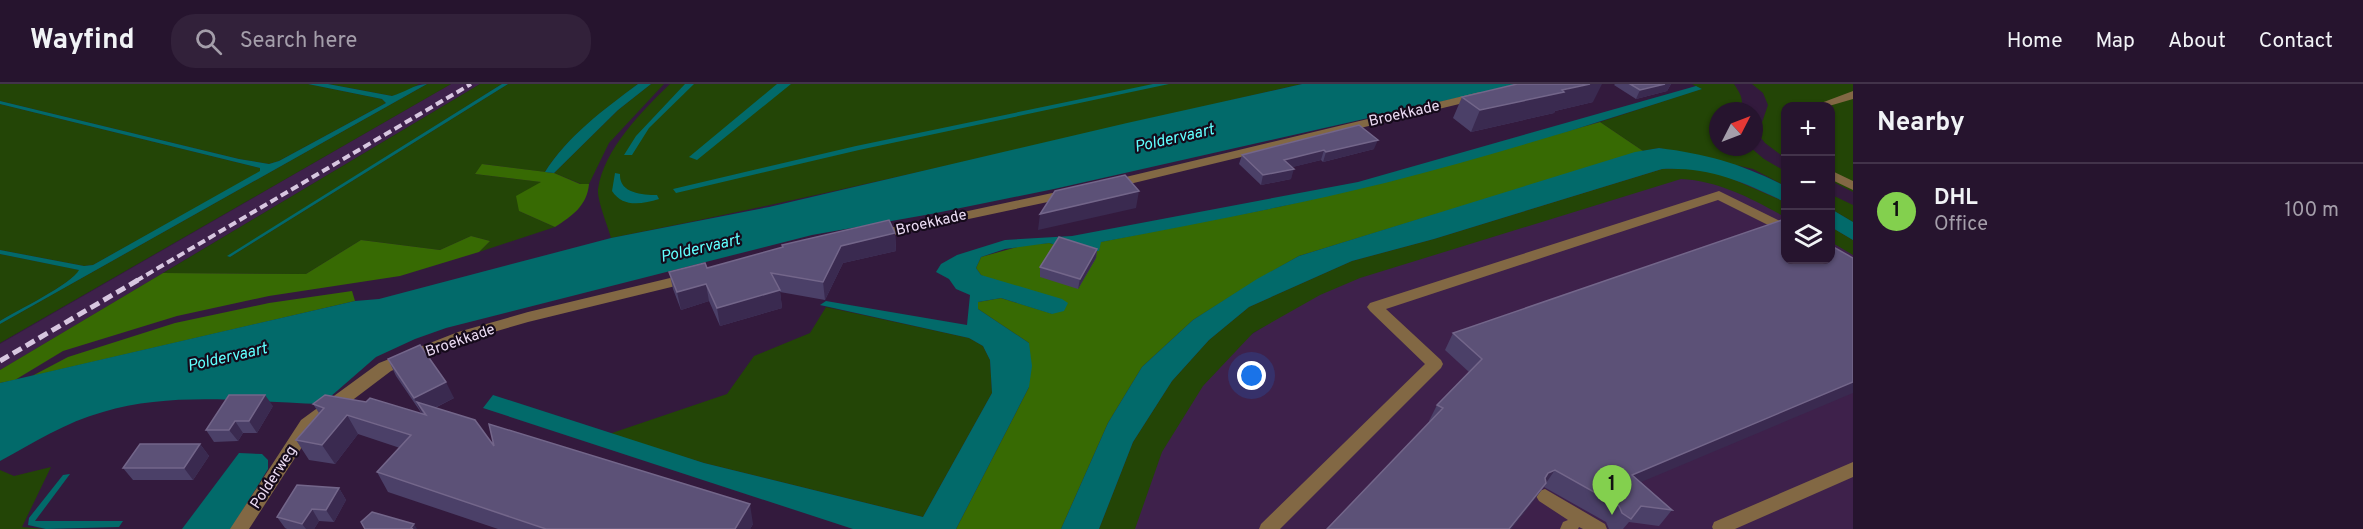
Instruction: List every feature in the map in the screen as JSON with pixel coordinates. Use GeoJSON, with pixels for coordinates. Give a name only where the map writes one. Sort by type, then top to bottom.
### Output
{"type":"FeatureCollection","features":[{"type":"Feature","properties":{"kind":"street","name":"Broekkade"},"geometry":{"type":"LineString","coordinates":[[860,238],[1094,188],[1419,109],[1488,95]]}},
{"type":"Feature","properties":{"kind":"street"},"geometry":{"type":"LineString","coordinates":[[1832,102],[1853,95]]}},
{"type":"Feature","properties":{"kind":"street"},"geometry":{"type":"LineString","coordinates":[[1835,177],[1853,186]]}},
{"type":"Feature","properties":{"kind":"street"},"geometry":{"type":"LineString","coordinates":[[1268,529],[1435,364],[1375,307],[1719,195],[1781,228]]}},
{"type":"Feature","properties":{"kind":"street","name":"Broekkade"},"geometry":{"type":"LineString","coordinates":[[307,425],[385,368],[458,337],[528,317],[701,275]]}},
{"type":"Feature","properties":{"kind":"street","name":"Polderweg"},"geometry":{"type":"LineString","coordinates":[[239,529],[307,425]]}},
{"type":"Feature","properties":{"kind":"street"},"geometry":{"type":"LineString","coordinates":[[1723,529],[1721,527],[1853,469]]}},
{"type":"Feature","properties":{"kind":"street"},"geometry":{"type":"LineString","coordinates":[[1545,496],[1598,529]]}},
{"type":"Feature","properties":{"kind":"shaded area"},"geometry":{"type":"Polygon","coordinates":[[[0,84],[308,84],[382,99],[386,103],[279,161],[269,164],[239,159],[0,101],[0,84]]]}},
{"type":"Feature","properties":{"kind":"shaded area"},"geometry":{"type":"Polygon","coordinates":[[[328,84],[419,84],[402,94],[392,96],[328,84]]]}},
{"type":"Feature","properties":{"kind":"shaded area"},"geometry":{"type":"Polygon","coordinates":[[[427,84],[451,84],[0,343],[0,324],[427,84]]]}},
{"type":"Feature","properties":{"kind":"shaded area"},"geometry":{"type":"Polygon","coordinates":[[[451,84],[480,84],[0,370],[0,344],[451,84]]]}},
{"type":"Feature","properties":{"kind":"shaded area"},"geometry":{"type":"Polygon","coordinates":[[[480,84],[502,84],[228,256],[230,257],[508,84],[638,84],[575,135],[545,172],[483,164],[475,174],[542,182],[519,211],[555,227],[479,252],[490,241],[471,236],[440,250],[361,240],[306,274],[163,273],[480,84]]]}},
{"type":"Feature","properties":{"kind":"shaded area"},"geometry":{"type":"Polygon","coordinates":[[[651,84],[664,84],[609,143],[589,184],[581,184],[554,173],[618,110],[651,84]]]}},
{"type":"Feature","properties":{"kind":"shaded area"},"geometry":{"type":"Polygon","coordinates":[[[670,84],[1302,84],[871,183],[611,238],[598,194],[602,174],[616,145],[648,106],[670,84]]]}},
{"type":"Feature","properties":{"kind":"shaded area"},"geometry":{"type":"Polygon","coordinates":[[[1692,84],[1734,84],[1742,102],[1709,102],[1709,156],[1760,156],[1781,169],[1781,184],[1753,169],[1659,148],[1643,151],[1600,122],[1701,89],[1692,84]]]}},
{"type":"Feature","properties":{"kind":"shaded area"},"geometry":{"type":"Polygon","coordinates":[[[1752,84],[1853,84],[1853,192],[1835,183],[1835,102],[1781,102],[1781,155],[1763,140],[1763,120],[1768,105],[1763,93],[1752,84]]]}},
{"type":"Feature","properties":{"kind":"shaded area"},"geometry":{"type":"Polygon","coordinates":[[[0,104],[260,168],[260,172],[93,265],[84,266],[0,250],[0,104]]]}},
{"type":"Feature","properties":{"kind":"shaded area"},"geometry":{"type":"Polygon","coordinates":[[[1697,148],[1781,195],[1781,264],[1835,264],[1835,224],[1853,235],[1853,529],[1111,529],[1218,356],[1336,280],[1697,148]]]}},
{"type":"Feature","properties":{"kind":"shaded area"},"geometry":{"type":"Polygon","coordinates":[[[1686,168],[1721,174],[1781,200],[1781,215],[1722,187],[1681,179],[1360,278],[1320,295],[1253,333],[1203,386],[1162,452],[1135,529],[1099,529],[1133,442],[1172,381],[1209,340],[1249,307],[1352,261],[1434,239],[1662,169],[1686,168]]]}},
{"type":"Feature","properties":{"kind":"shaded area"},"geometry":{"type":"Polygon","coordinates":[[[1835,196],[1853,205],[1853,222],[1835,211],[1835,196]]]}},
{"type":"Feature","properties":{"kind":"shaded area"},"geometry":{"type":"Polygon","coordinates":[[[1835,229],[1853,240],[1853,255],[1835,244],[1835,229]]]}},
{"type":"Feature","properties":{"kind":"shaded area"},"geometry":{"type":"Polygon","coordinates":[[[0,254],[80,270],[55,290],[0,321],[0,254]]]}},
{"type":"Feature","properties":{"kind":"shaded area"},"geometry":{"type":"Polygon","coordinates":[[[826,307],[969,338],[983,346],[990,360],[992,393],[923,517],[704,463],[609,434],[727,394],[754,356],[810,333],[826,307]]]}},
{"type":"Feature","properties":{"kind":"shaded area"},"geometry":{"type":"Polygon","coordinates":[[[51,467],[22,527],[45,529],[0,529],[0,470],[14,476],[51,467]]]}},
{"type":"Feature","properties":{"kind":"green space"},"geometry":{"type":"Polygon","coordinates":[[[1600,122],[1643,151],[1299,256],[1193,320],[1142,367],[1108,423],[1061,529],[956,529],[1029,387],[1029,343],[978,309],[978,302],[1001,298],[1053,314],[981,275],[976,268],[981,257],[1024,245],[1049,243],[1077,251],[1100,242],[1278,207],[1386,182],[1600,122]]]}},
{"type":"Feature","properties":{"kind":"green space"},"geometry":{"type":"Polygon","coordinates":[[[482,164],[554,173],[580,184],[589,184],[588,192],[578,210],[555,227],[519,211],[516,196],[541,182],[475,174],[482,164]]]}},
{"type":"Feature","properties":{"kind":"green space"},"geometry":{"type":"Polygon","coordinates":[[[471,236],[490,241],[479,252],[400,276],[269,296],[177,316],[63,351],[15,380],[0,383],[0,370],[163,273],[306,274],[361,240],[440,250],[471,236]]]}},
{"type":"Feature","properties":{"kind":"green space"},"geometry":{"type":"Polygon","coordinates":[[[352,291],[355,301],[32,376],[68,357],[175,323],[269,303],[352,291]]]}},
{"type":"Feature","properties":{"kind":"water"},"geometry":{"type":"Polygon","coordinates":[[[308,84],[328,84],[392,96],[418,85],[427,84],[0,324],[0,321],[66,282],[79,270],[0,254],[0,250],[84,266],[93,265],[260,171],[260,168],[0,104],[0,101],[239,159],[269,164],[279,161],[386,103],[382,99],[308,84]]]}},
{"type":"Feature","properties":{"kind":"water"},"geometry":{"type":"Polygon","coordinates":[[[502,84],[508,84],[230,257],[227,256],[502,84]]]}},
{"type":"Feature","properties":{"kind":"water"},"geometry":{"type":"Polygon","coordinates":[[[638,84],[651,84],[618,110],[554,173],[545,172],[575,135],[638,84]]]}},
{"type":"Feature","properties":{"kind":"water"},"geometry":{"type":"Polygon","coordinates":[[[685,84],[694,84],[649,128],[632,155],[624,155],[636,136],[685,84]]]}},
{"type":"Feature","properties":{"kind":"water"},"geometry":{"type":"Polygon","coordinates":[[[777,84],[791,84],[697,160],[689,157],[777,84]]]}},
{"type":"Feature","properties":{"kind":"water"},"geometry":{"type":"Polygon","coordinates":[[[1153,84],[1169,84],[859,150],[676,193],[673,189],[856,146],[1153,84]]]}},
{"type":"Feature","properties":{"kind":"water","name":"Poldervaart"},"geometry":{"type":"Polygon","coordinates":[[[1302,84],[1519,84],[1054,189],[812,235],[446,328],[376,357],[322,404],[212,399],[130,406],[76,421],[0,461],[0,383],[355,301],[379,299],[611,238],[769,207],[1302,84]]]}},
{"type":"Feature","properties":{"kind":"water"},"geometry":{"type":"Polygon","coordinates":[[[1696,86],[1702,89],[1544,139],[1385,183],[1279,207],[1101,242],[1099,251],[1077,251],[1049,243],[1005,249],[981,257],[976,268],[981,275],[1062,299],[1068,303],[1064,311],[1052,314],[1001,298],[978,302],[978,309],[1029,343],[1032,366],[1029,387],[956,529],[853,529],[483,408],[493,395],[704,463],[923,517],[992,393],[990,360],[983,346],[969,338],[820,305],[826,301],[967,325],[970,295],[956,289],[949,279],[936,272],[941,264],[957,255],[1005,240],[1072,236],[1358,182],[1696,86]]]}},
{"type":"Feature","properties":{"kind":"water"},"geometry":{"type":"Polygon","coordinates":[[[1659,148],[1693,153],[1739,166],[1781,184],[1781,200],[1755,188],[1711,173],[1662,169],[1434,239],[1352,261],[1249,307],[1209,340],[1172,381],[1133,442],[1099,529],[1061,529],[1108,423],[1142,367],[1193,320],[1257,279],[1299,256],[1635,152],[1659,148]]]}},
{"type":"Feature","properties":{"kind":"water"},"geometry":{"type":"Polygon","coordinates":[[[615,173],[620,174],[623,185],[632,192],[657,195],[659,199],[640,203],[622,200],[612,191],[615,173]]]}},
{"type":"Feature","properties":{"kind":"water"},"geometry":{"type":"Polygon","coordinates":[[[1835,211],[1853,222],[1853,240],[1835,229],[1835,211]]]}},
{"type":"Feature","properties":{"kind":"water"},"geometry":{"type":"Polygon","coordinates":[[[239,453],[262,454],[268,460],[268,469],[231,529],[182,529],[239,453]]]}},
{"type":"Feature","properties":{"kind":"water"},"geometry":{"type":"Polygon","coordinates":[[[70,474],[35,521],[123,521],[119,527],[46,529],[28,525],[29,518],[63,475],[70,474]]]}},
{"type":"Feature","properties":{"kind":"building"},"geometry":{"type":"Polygon","coordinates":[[[1517,84],[1590,84],[1562,90],[1564,92],[1480,110],[1462,97],[1517,84]]]}},
{"type":"Feature","properties":{"kind":"building"},"geometry":{"type":"Polygon","coordinates":[[[1630,84],[1665,84],[1640,90],[1630,84]]]}},
{"type":"Feature","properties":{"kind":"building"},"geometry":{"type":"Polygon","coordinates":[[[1359,125],[1378,140],[1284,160],[1294,169],[1263,175],[1242,155],[1359,125]]]}},
{"type":"Feature","properties":{"kind":"building"},"geometry":{"type":"Polygon","coordinates":[[[1125,175],[1139,191],[1040,214],[1055,191],[1125,175]]]}},
{"type":"Feature","properties":{"kind":"building"},"geometry":{"type":"Polygon","coordinates":[[[889,220],[895,233],[841,246],[823,282],[771,273],[780,290],[717,308],[706,284],[677,292],[669,272],[705,263],[707,268],[783,247],[782,245],[889,220]]]}},
{"type":"Feature","properties":{"kind":"building"},"geometry":{"type":"Polygon","coordinates":[[[1781,220],[1781,264],[1835,264],[1835,248],[1853,258],[1853,382],[1632,475],[1672,510],[1641,506],[1631,519],[1622,513],[1619,506],[1555,470],[1548,473],[1545,478],[1546,483],[1509,529],[1327,529],[1443,408],[1437,405],[1482,359],[1453,333],[1781,220]]]}},
{"type":"Feature","properties":{"kind":"building"},"geometry":{"type":"Polygon","coordinates":[[[1059,237],[1097,249],[1080,279],[1040,267],[1059,237]]]}},
{"type":"Feature","properties":{"kind":"building"},"geometry":{"type":"Polygon","coordinates":[[[420,345],[446,382],[414,398],[388,359],[420,345]]]}},
{"type":"Feature","properties":{"kind":"building"},"geometry":{"type":"Polygon","coordinates":[[[229,395],[265,395],[249,421],[235,421],[229,430],[206,430],[229,395]]]}},
{"type":"Feature","properties":{"kind":"building"},"geometry":{"type":"Polygon","coordinates":[[[325,395],[366,402],[370,398],[426,415],[417,402],[475,420],[494,446],[489,424],[750,504],[735,529],[546,529],[377,472],[411,435],[347,415],[322,445],[296,440],[324,408],[313,404],[325,395]]]}},
{"type":"Feature","properties":{"kind":"building"},"geometry":{"type":"Polygon","coordinates":[[[140,444],[200,444],[184,468],[123,468],[140,444]]]}},
{"type":"Feature","properties":{"kind":"building"},"geometry":{"type":"Polygon","coordinates":[[[297,485],[339,488],[326,510],[312,509],[302,524],[277,517],[297,485]]]}},
{"type":"Feature","properties":{"kind":"building"},"geometry":{"type":"Polygon","coordinates":[[[372,512],[414,524],[411,528],[413,529],[365,529],[361,522],[372,512]]]}},
{"type":"Feature","properties":{"kind":"railway"},"geometry":{"type":"LineString","coordinates":[[136,281],[471,84]]}},
{"type":"Feature","properties":{"kind":"railway"},"geometry":{"type":"LineString","coordinates":[[0,361],[138,280]]}},
{"type":"Feature","properties":{"kind":"place","name":"DHL"},"geometry":{"type":"Point","coordinates":[1612,515]}}]}
